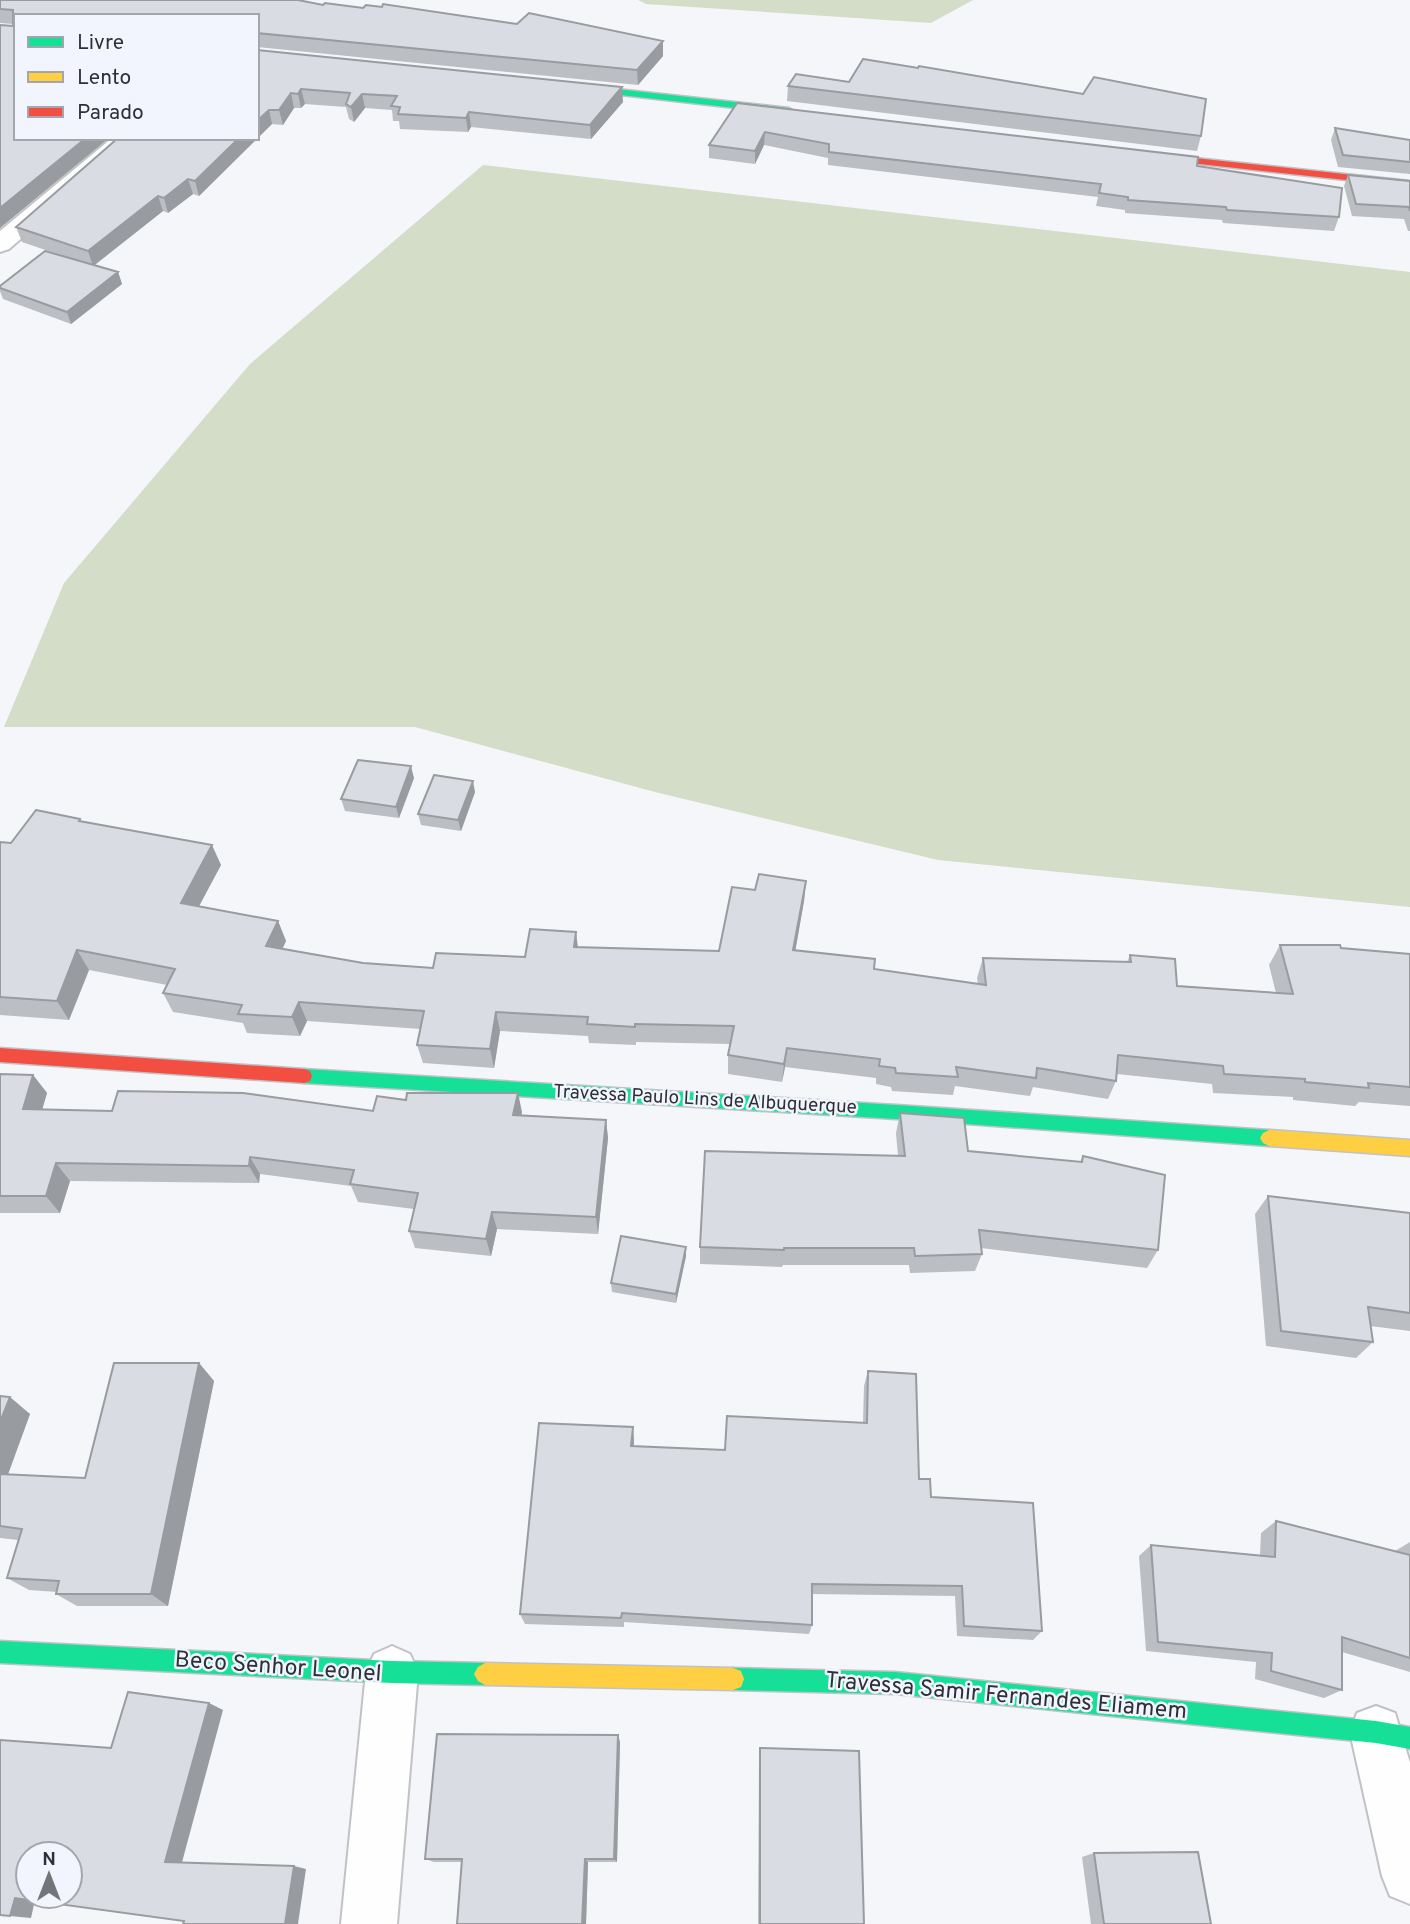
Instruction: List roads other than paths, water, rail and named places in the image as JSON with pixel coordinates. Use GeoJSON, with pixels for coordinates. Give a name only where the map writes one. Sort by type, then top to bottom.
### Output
{"type":"FeatureCollection","features":[{"type":"Feature","properties":{"kind":"street"},"geometry":{"type":"LineString","coordinates":[[550,85],[800,112]]}},
{"type":"Feature","properties":{"kind":"street"},"geometry":{"type":"LineString","coordinates":[[0,244],[124,140]]}},
{"type":"Feature","properties":{"kind":"street"},"geometry":{"type":"LineString","coordinates":[[1129,153],[1410,184]]}},
{"type":"Feature","properties":{"kind":"street","name":"Travessa Paulo Lins de Albuquerque"},"geometry":{"type":"LineString","coordinates":[[0,1055],[99,1064],[926,1114],[1410,1149]]}},
{"type":"Feature","properties":{"kind":"street","name":"Beco Senhor Leonel"},"geometry":{"type":"LineString","coordinates":[[0,1652],[391,1672],[369,1924]]}},
{"type":"Feature","properties":{"kind":"street","name":"Travessa Samir Fernandes Eliamem"},"geometry":{"type":"LineString","coordinates":[[391,1672],[895,1683],[1393,1735]]}},
{"type":"Feature","properties":{"kind":"street"},"geometry":{"type":"LineString","coordinates":[[1393,1735],[1410,1876]]}}]}
